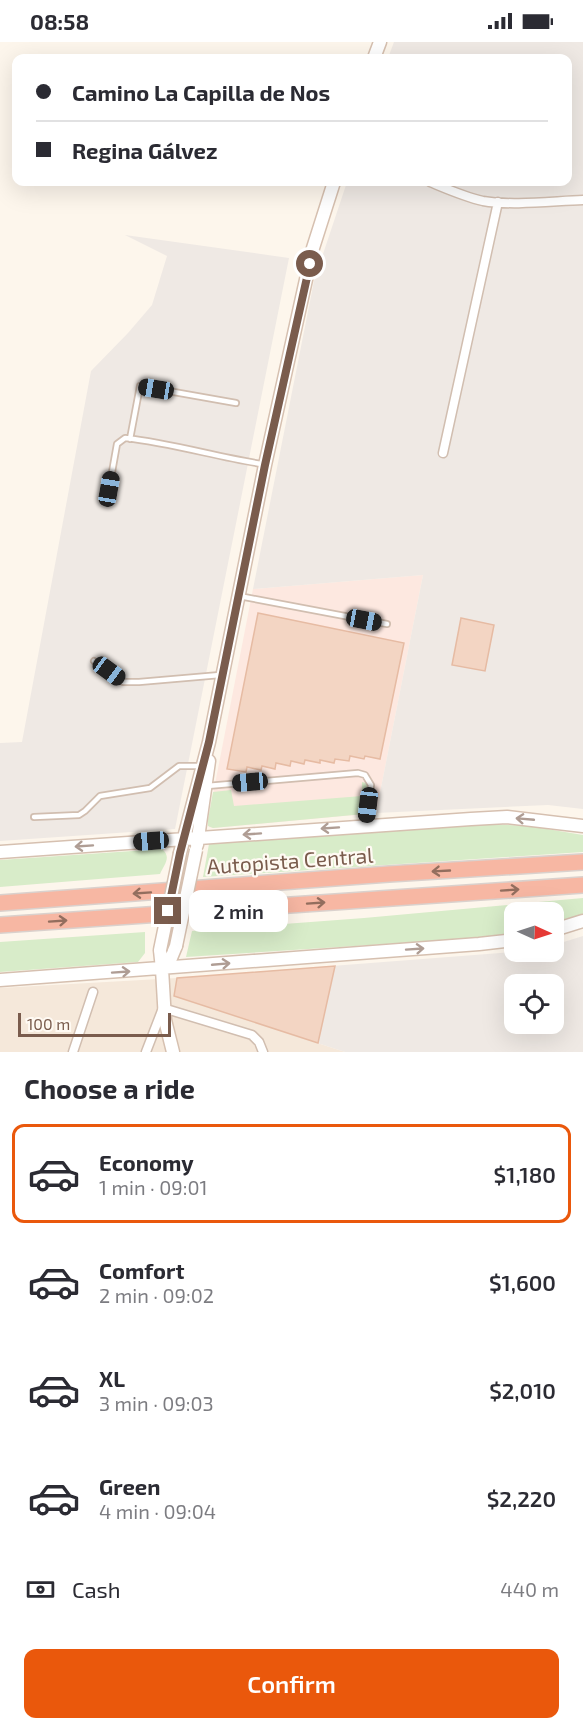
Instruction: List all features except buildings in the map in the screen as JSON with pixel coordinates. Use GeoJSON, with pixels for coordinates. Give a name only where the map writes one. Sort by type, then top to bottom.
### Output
{"type":"FeatureCollection","features":[{"type":"Feature","properties":{"kind":"highway","name":"Autopista Central"},"geometry":{"type":"LineString","coordinates":[[0,903],[583,862]]}},
{"type":"Feature","properties":{"kind":"highway"},"geometry":{"type":"LineString","coordinates":[[0,925],[583,885]]}},
{"type":"Feature","properties":{"kind":"main road"},"geometry":{"type":"LineString","coordinates":[[173,1052],[163,1008],[160,950],[180,853],[209,742],[265,465],[313,248],[333,186]]}},
{"type":"Feature","properties":{"kind":"main road"},"geometry":{"type":"LineString","coordinates":[[162,969],[171,958],[176,946],[207,786],[209,742]]}},
{"type":"Feature","properties":{"kind":"main road"},"geometry":{"type":"LineString","coordinates":[[0,852],[184,839],[197,844],[366,825],[507,817],[583,826]]}},
{"type":"Feature","properties":{"kind":"main road"},"geometry":{"type":"LineString","coordinates":[[564,927],[583,921]]}},
{"type":"Feature","properties":{"kind":"main road"},"geometry":{"type":"LineString","coordinates":[[0,980],[504,941]]}},
{"type":"Feature","properties":{"kind":"street"},"geometry":{"type":"LineString","coordinates":[[440,186],[472,198],[498,202],[583,200]]}},
{"type":"Feature","properties":{"kind":"street"},"geometry":{"type":"LineString","coordinates":[[443,453],[498,202]]}},
{"type":"Feature","properties":{"kind":"street"},"geometry":{"type":"LineString","coordinates":[[74,1052],[93,992]]}},
{"type":"Feature","properties":{"kind":"street"},"geometry":{"type":"LineString","coordinates":[[146,1052],[163,1008],[252,1035],[259,1042],[263,1052]]}},
{"type":"Feature","properties":{"kind":"lane"},"geometry":{"type":"LineString","coordinates":[[130,439],[140,386],[236,403]]}},
{"type":"Feature","properties":{"kind":"lane"},"geometry":{"type":"LineString","coordinates":[[109,489],[117,444],[122,439],[186,448],[265,465]]}},
{"type":"Feature","properties":{"kind":"lane"},"geometry":{"type":"LineString","coordinates":[[238,596],[387,624]]}},
{"type":"Feature","properties":{"kind":"lane"},"geometry":{"type":"LineString","coordinates":[[94,660],[123,682],[223,674]]}},
{"type":"Feature","properties":{"kind":"lane"},"geometry":{"type":"LineString","coordinates":[[34,818],[79,815],[100,796],[150,788],[179,766],[202,766]]}},
{"type":"Feature","properties":{"kind":"lane"},"geometry":{"type":"LineString","coordinates":[[207,786],[358,773],[365,775],[370,786],[366,825]]}},
{"type":"Feature","properties":{"kind":"shaded area"},"geometry":{"type":"Polygon","coordinates":[[[394,42],[583,42],[583,809],[548,805],[376,813],[423,575],[253,589],[314,281],[346,186],[572,186],[572,54],[390,54],[394,42]]]}},
{"type":"Feature","properties":{"kind":"shaded area"},"geometry":{"type":"Polygon","coordinates":[[[125,235],[289,258],[175,829],[0,841],[0,743],[22,742],[91,371],[152,305],[167,256],[125,235]]]}},
{"type":"Feature","properties":{"kind":"shaded area"},"geometry":{"type":"Polygon","coordinates":[[[423,575],[376,813],[209,827],[208,820],[253,589],[423,575]]]}},
{"type":"Feature","properties":{"kind":"shaded area"},"geometry":{"type":"Polygon","coordinates":[[[583,936],[583,1052],[345,1052],[174,996],[177,978],[504,953],[504,962],[564,962],[564,942],[583,936]]]}},
{"type":"Feature","properties":{"kind":"shaded area"},"geometry":{"type":"Polygon","coordinates":[[[177,978],[174,996],[345,1052],[0,1052],[0,988],[177,978]]]}},
{"type":"Feature","properties":{"kind":"green space"},"geometry":{"type":"Polygon","coordinates":[[[362,782],[368,786],[364,814],[213,828],[208,826],[213,792],[231,790],[234,806],[362,796],[362,782]]]}},
{"type":"Feature","properties":{"kind":"green space"},"geometry":{"type":"Polygon","coordinates":[[[466,823],[529,826],[583,835],[583,852],[203,877],[209,844],[466,823]]]}},
{"type":"Feature","properties":{"kind":"green space"},"geometry":{"type":"Polygon","coordinates":[[[162,849],[167,858],[160,874],[0,887],[0,860],[162,849]]]}},
{"type":"Feature","properties":{"kind":"green space"},"geometry":{"type":"Polygon","coordinates":[[[583,898],[583,914],[564,919],[564,902],[539,902],[583,898]]]}},
{"type":"Feature","properties":{"kind":"green space"},"geometry":{"type":"Polygon","coordinates":[[[504,905],[504,935],[186,957],[192,931],[504,905]]]}},
{"type":"Feature","properties":{"kind":"green space"},"geometry":{"type":"Polygon","coordinates":[[[145,932],[145,953],[138,962],[0,972],[0,942],[145,932]]]}},
{"type":"Feature","properties":{"kind":"route"},"geometry":{"type":"LineString","coordinates":[[168,911],[180,853],[209,742],[265,465],[310,264]]}}]}
